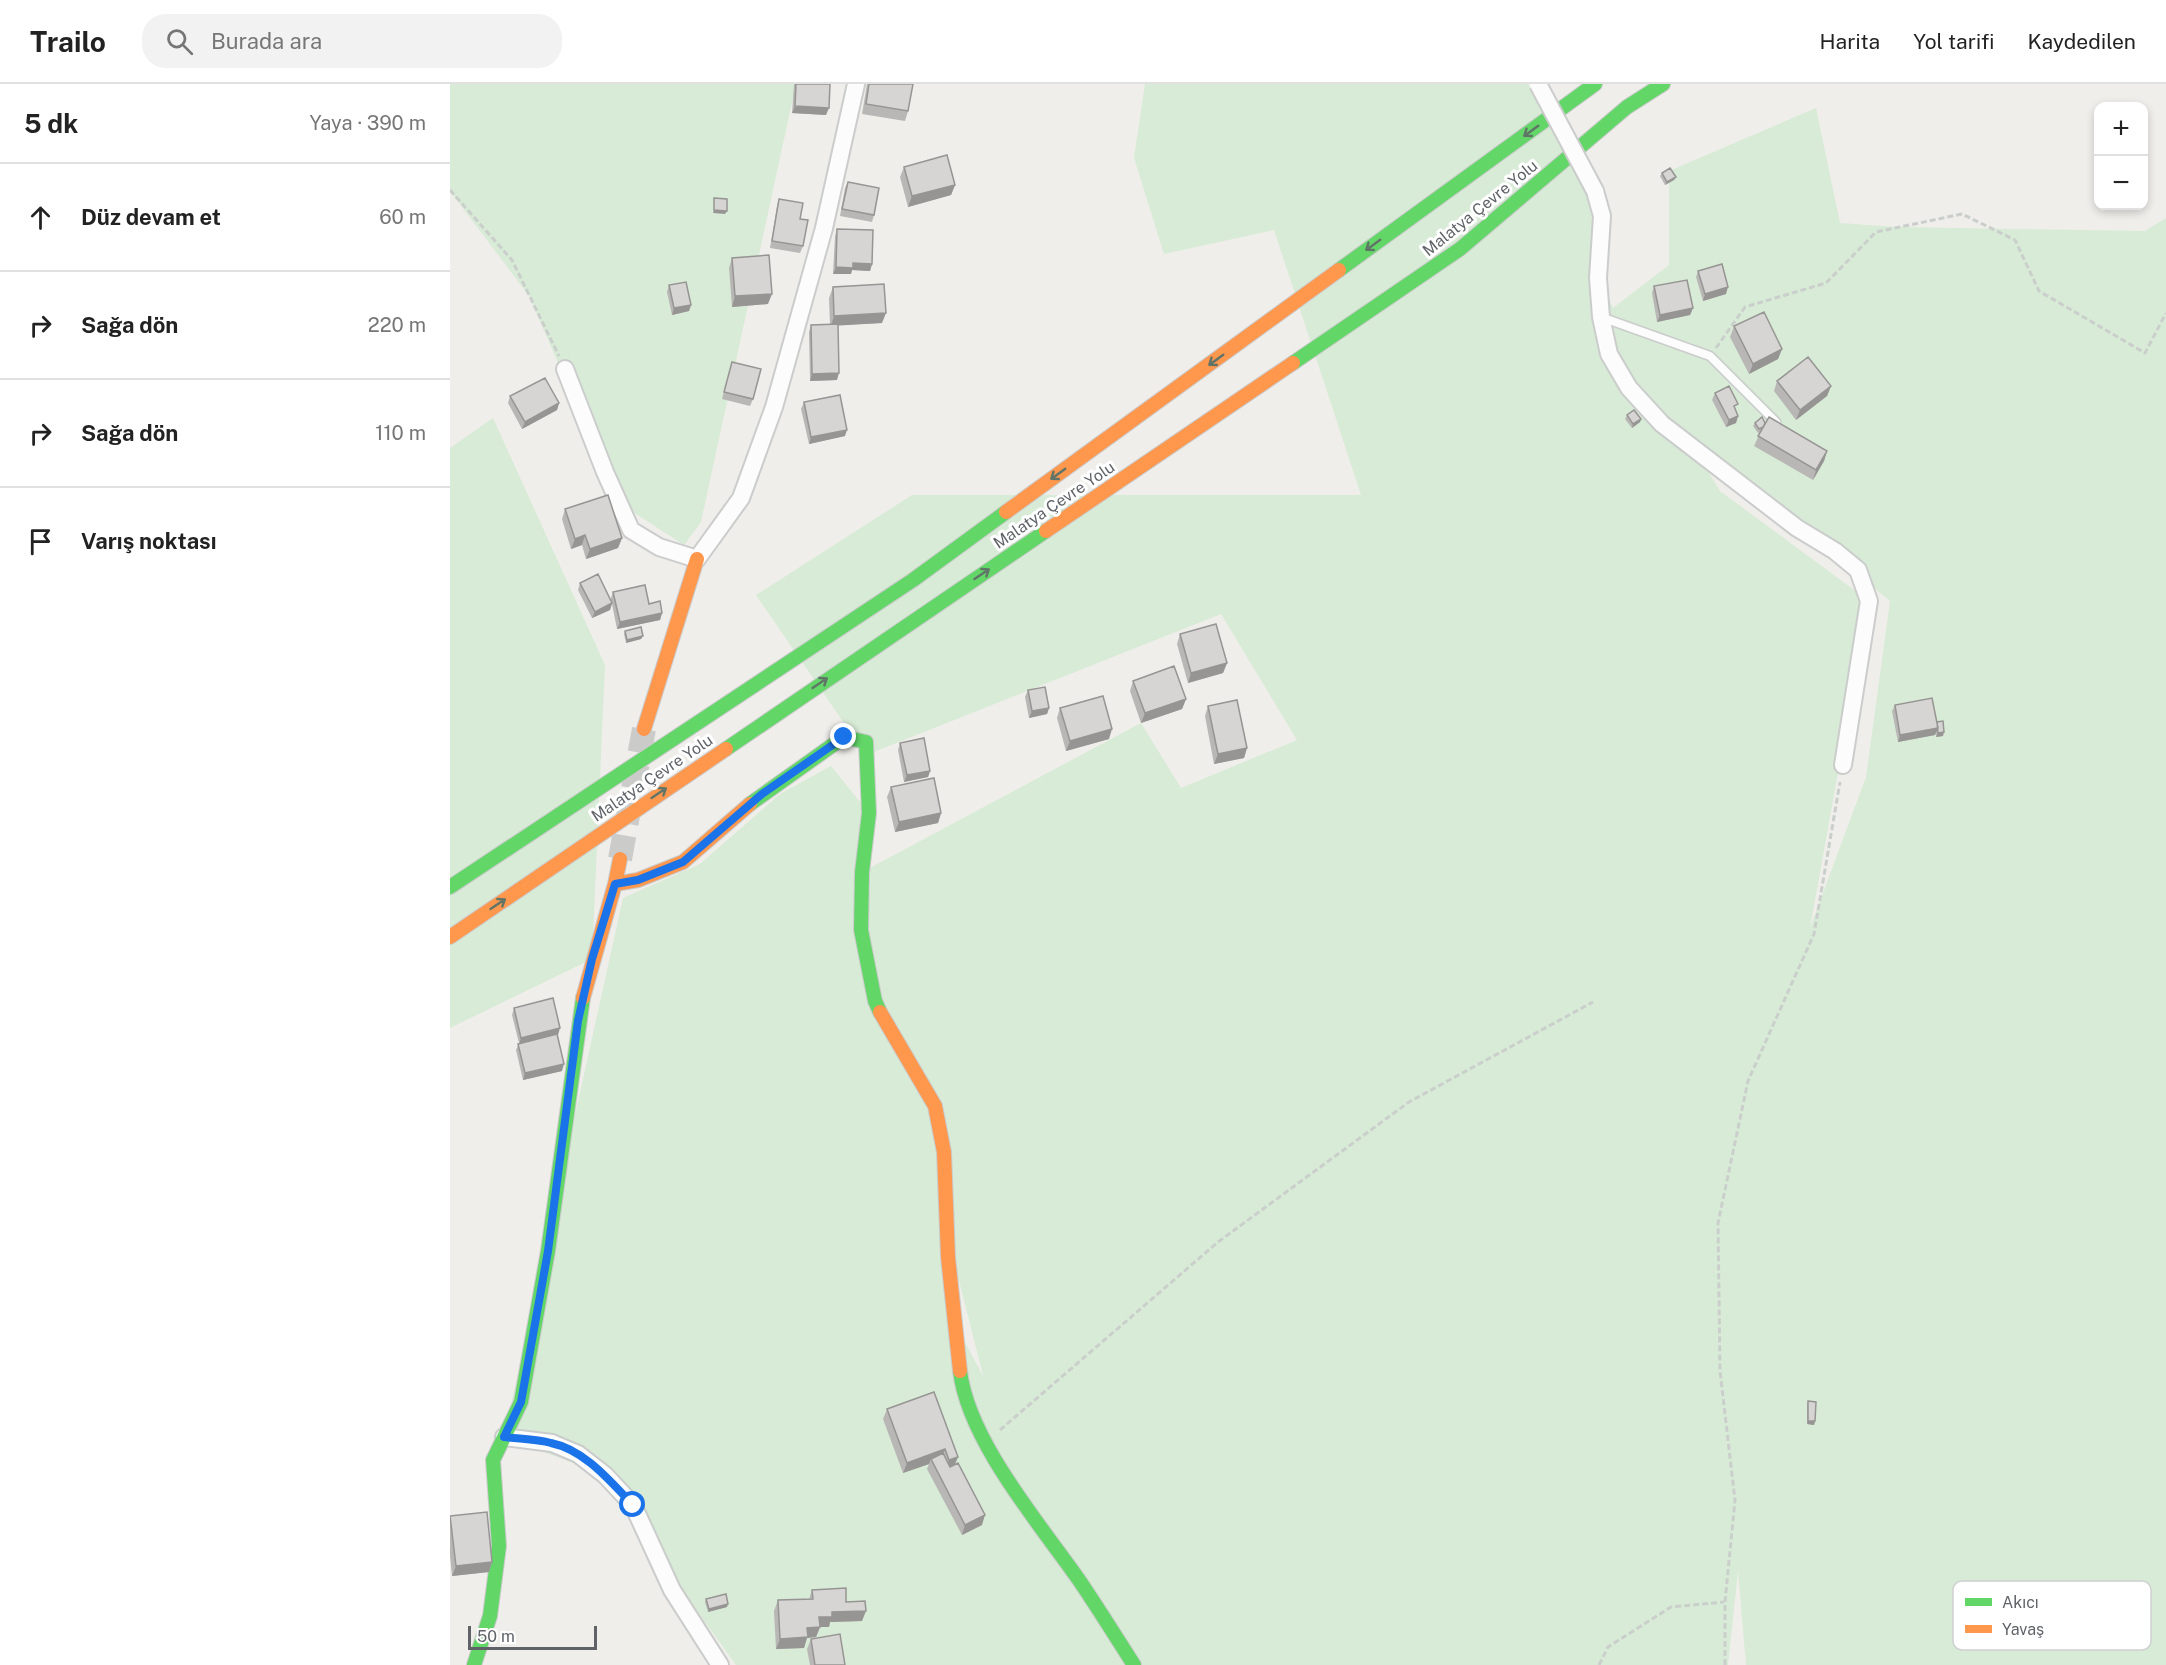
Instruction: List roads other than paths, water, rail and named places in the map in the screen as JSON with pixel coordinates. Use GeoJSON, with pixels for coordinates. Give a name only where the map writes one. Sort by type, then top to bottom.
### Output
{"type":"FeatureCollection","features":[{"type":"Feature","properties":{"kind":"main road","name":"Malatya Çevre Yolu"},"geometry":{"type":"LineString","coordinates":[[450,886],[913,580],[1596,84]]}},
{"type":"Feature","properties":{"kind":"main road","name":"Malatya Çevre Yolu"},"geometry":{"type":"LineString","coordinates":[[450,937],[1460,249],[1627,106],[1663,84]]}},
{"type":"Feature","properties":{"kind":"main road"},"geometry":{"type":"LineString","coordinates":[[644,729],[697,559]]}},
{"type":"Feature","properties":{"kind":"main road"},"geometry":{"type":"LineString","coordinates":[[615,884],[638,880],[683,862],[762,794],[844,737],[866,742],[869,813],[862,872],[861,930],[875,1001],[889,1031],[935,1106],[944,1152],[948,1257],[962,1386],[971,1418],[1041,1530],[1078,1580],[1134,1665]]}},
{"type":"Feature","properties":{"kind":"main road"},"geometry":{"type":"LineString","coordinates":[[474,1665],[490,1616],[500,1546],[493,1460],[521,1402],[548,1251],[578,1021],[592,959],[615,884],[620,859]]}},
{"type":"Feature","properties":{"kind":"street"},"geometry":{"type":"LineString","coordinates":[[565,369],[605,472],[631,530],[659,547],[697,559],[741,498],[774,407],[824,228],[856,84]]}},
{"type":"Feature","properties":{"kind":"street"},"geometry":{"type":"LineString","coordinates":[[1538,84],[1595,191],[1602,216],[1598,278],[1601,317],[1609,354],[1629,388],[1662,424],[1797,528],[1835,551],[1858,570],[1869,601],[1843,765]]}},
{"type":"Feature","properties":{"kind":"street"},"geometry":{"type":"LineString","coordinates":[[504,1437],[552,1443],[578,1454],[604,1474],[633,1505],[672,1590],[720,1665]]}},
{"type":"Feature","properties":{"kind":"lane"},"geometry":{"type":"LineString","coordinates":[[1601,317],[1710,356],[1776,422]]}},
{"type":"Feature","properties":{"kind":"tunnel"},"geometry":{"type":"LineString","coordinates":[[620,859],[644,729]]}}]}
